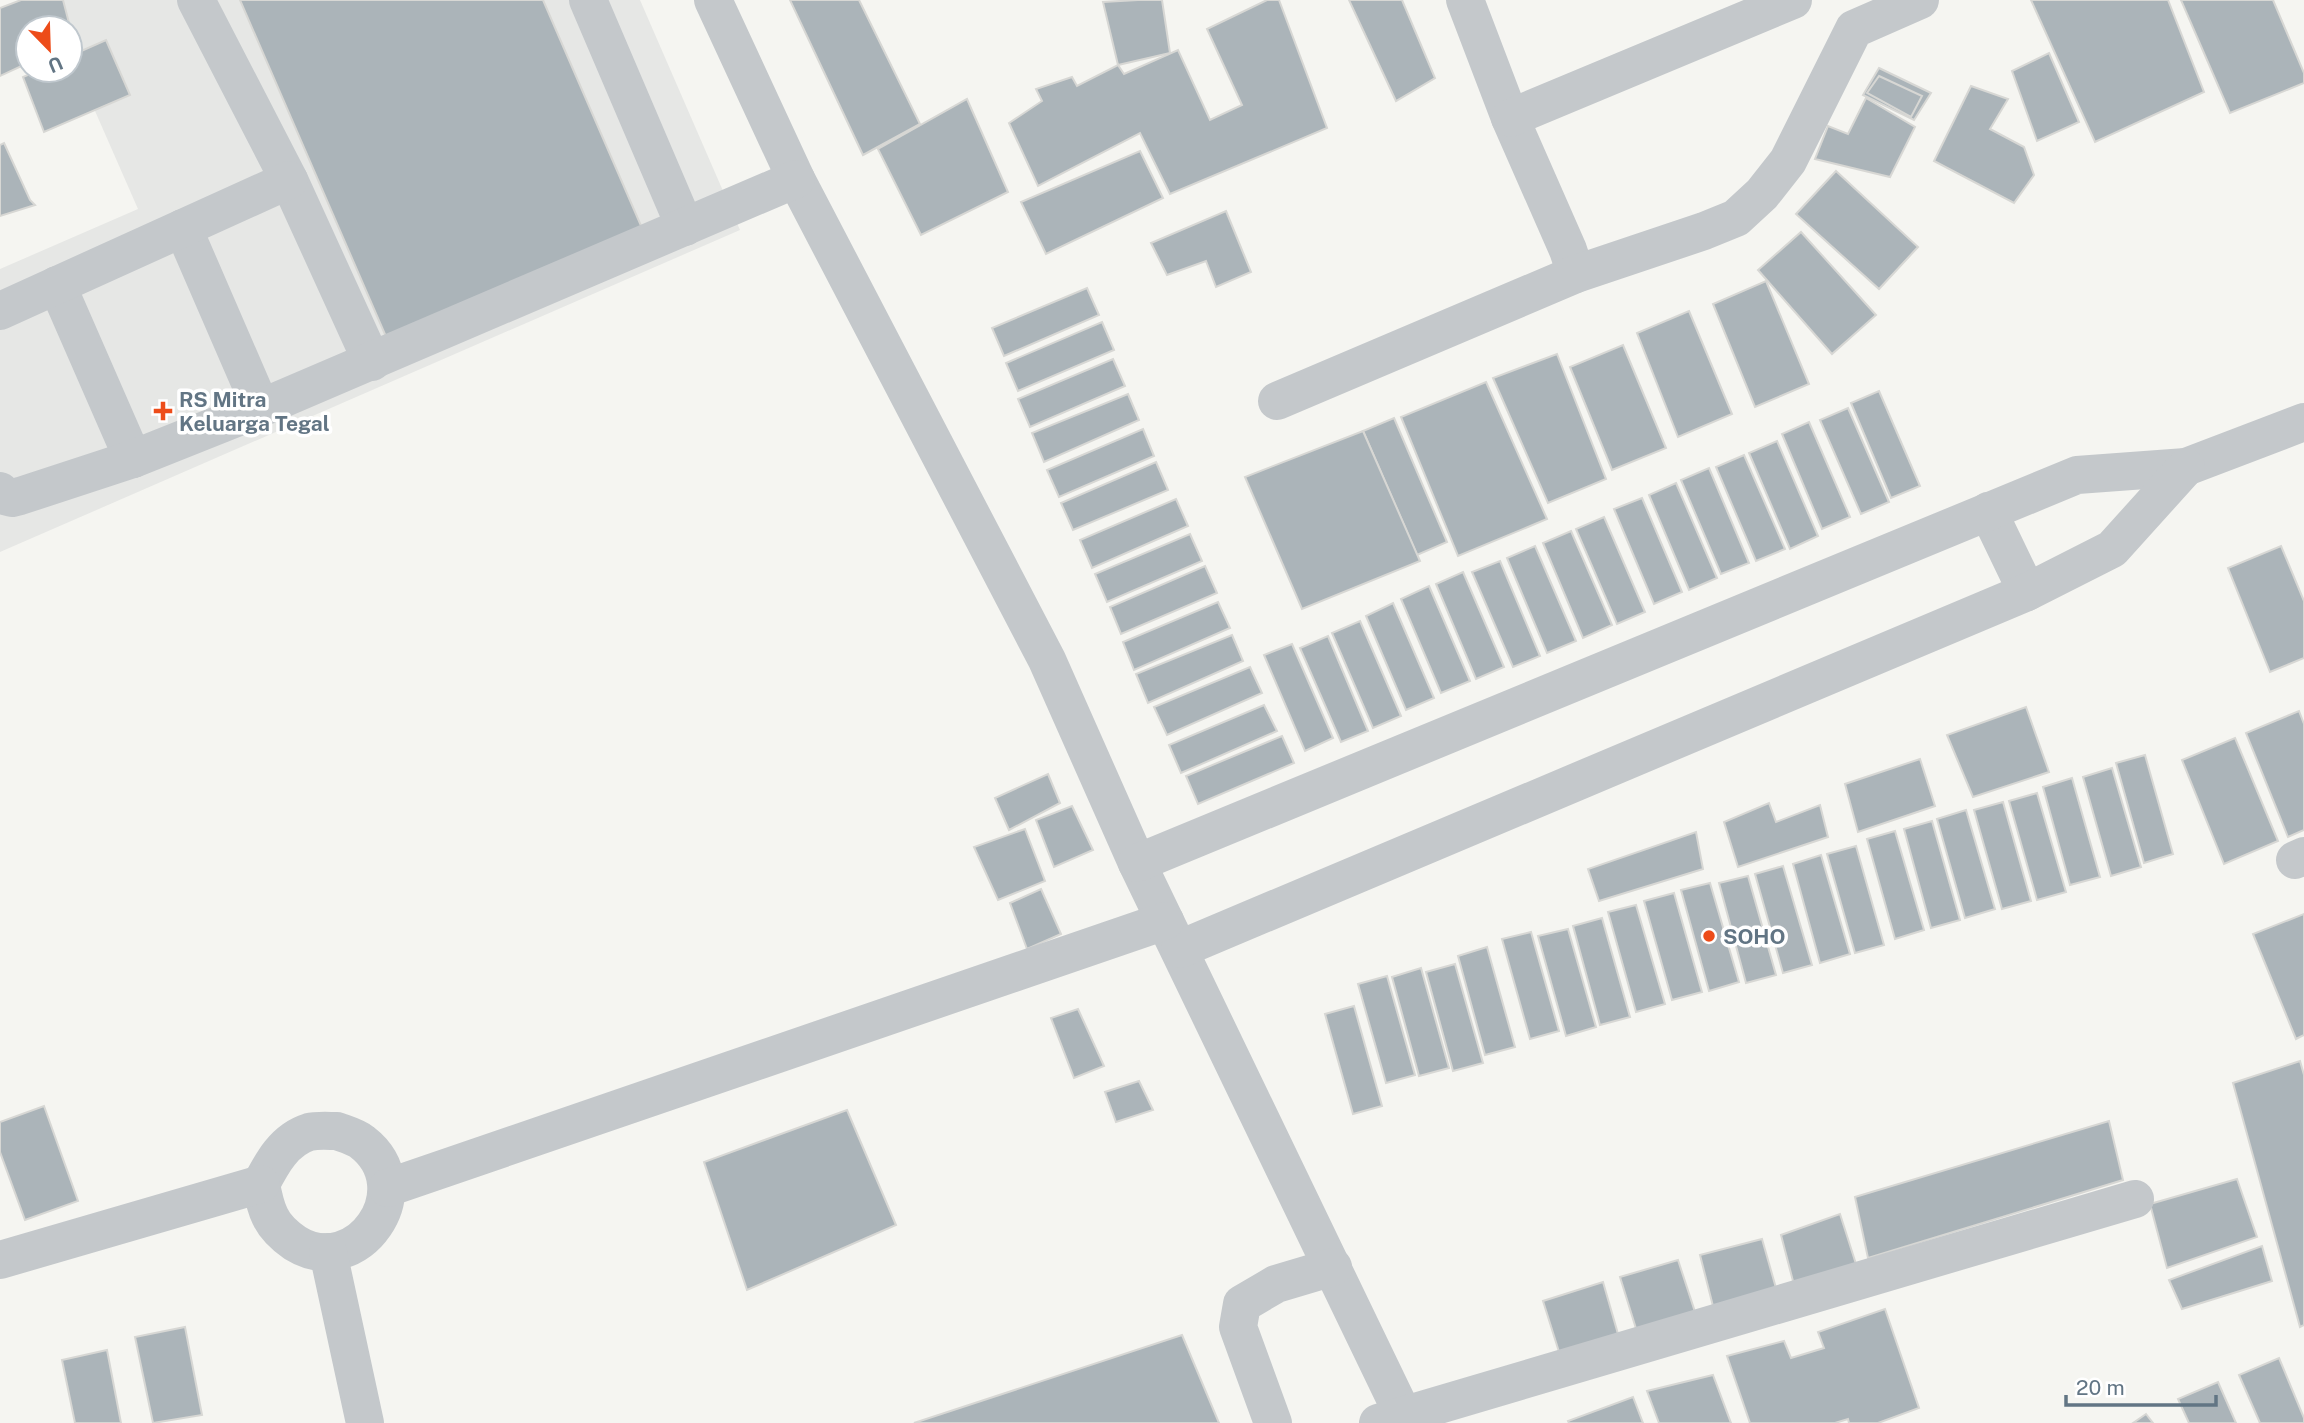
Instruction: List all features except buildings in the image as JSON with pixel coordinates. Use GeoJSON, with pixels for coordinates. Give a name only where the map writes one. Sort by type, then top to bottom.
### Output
{"type":"FeatureCollection","features":[{"type":"Feature","properties":{"kind":"street"},"geometry":{"type":"LineString","coordinates":[[196,0],[289,180],[372,362]]}},
{"type":"Feature","properties":{"kind":"street"},"geometry":{"type":"LineString","coordinates":[[588,0],[685,226]]}},
{"type":"Feature","properties":{"kind":"street"},"geometry":{"type":"LineString","coordinates":[[713,0],[796,178],[1047,660],[1137,863],[1333,1267],[1396,1420],[2135,1199]]}},
{"type":"Feature","properties":{"kind":"street"},"geometry":{"type":"LineString","coordinates":[[1465,0],[1510,118],[1576,274]]}},
{"type":"Feature","properties":{"kind":"street"},"geometry":{"type":"LineString","coordinates":[[1510,118],[1793,0]]}},
{"type":"Feature","properties":{"kind":"street"},"geometry":{"type":"LineString","coordinates":[[1277,401],[1576,274],[1736,218],[1762,194],[1788,161],[1855,14],[1920,0]]}},
{"type":"Feature","properties":{"kind":"street"},"geometry":{"type":"LineString","coordinates":[[0,491],[1,495],[12,498],[133,459],[372,362],[796,178]]}},
{"type":"Feature","properties":{"kind":"street"},"geometry":{"type":"LineString","coordinates":[[0,311],[289,180]]}},
{"type":"Feature","properties":{"kind":"street"},"geometry":{"type":"LineString","coordinates":[[183,228],[261,408]]}},
{"type":"Feature","properties":{"kind":"street"},"geometry":{"type":"LineString","coordinates":[[57,285],[133,459]]}},
{"type":"Feature","properties":{"kind":"street"},"geometry":{"type":"LineString","coordinates":[[1137,863],[2077,475],[2186,467],[2304,422]]}},
{"type":"Feature","properties":{"kind":"street"},"geometry":{"type":"LineString","coordinates":[[387,1188],[1172,935],[2027,592],[2112,549],[2186,467]]}},
{"type":"Feature","properties":{"kind":"street"},"geometry":{"type":"LineString","coordinates":[[1989,511],[2027,592]]}},
{"type":"Feature","properties":{"kind":"street"},"geometry":{"type":"LineString","coordinates":[[337,1131],[362,1142],[380,1162],[387,1188],[384,1212],[370,1232],[351,1247],[328,1252],[304,1248],[284,1236],[270,1217],[261,1185],[285,1145],[310,1132],[337,1131]]}},
{"type":"Feature","properties":{"kind":"street"},"geometry":{"type":"LineString","coordinates":[[0,1260],[261,1185]]}},
{"type":"Feature","properties":{"kind":"street"},"geometry":{"type":"LineString","coordinates":[[328,1252],[365,1423]]}},
{"type":"Feature","properties":{"kind":"street"},"geometry":{"type":"LineString","coordinates":[[1273,1423],[1238,1327],[1242,1304],[1276,1284],[1333,1267]]}},
{"type":"Feature","properties":{"kind":"shaded area","name":"RS Mitra Keluarga Tegal"},"geometry":{"type":"Polygon","coordinates":[[[47,0],[640,0],[740,230],[0,552],[0,269],[138,209],[83,84],[84,14],[58,14],[47,0]]]}},
{"type":"Feature","properties":{"kind":"place","name":"RS Mitra Keluarga Tegal"},"geometry":{"type":"Point","coordinates":[163,411]}},
{"type":"Feature","properties":{"kind":"place","name":"SOHO"},"geometry":{"type":"Point","coordinates":[1709,936]}}]}
